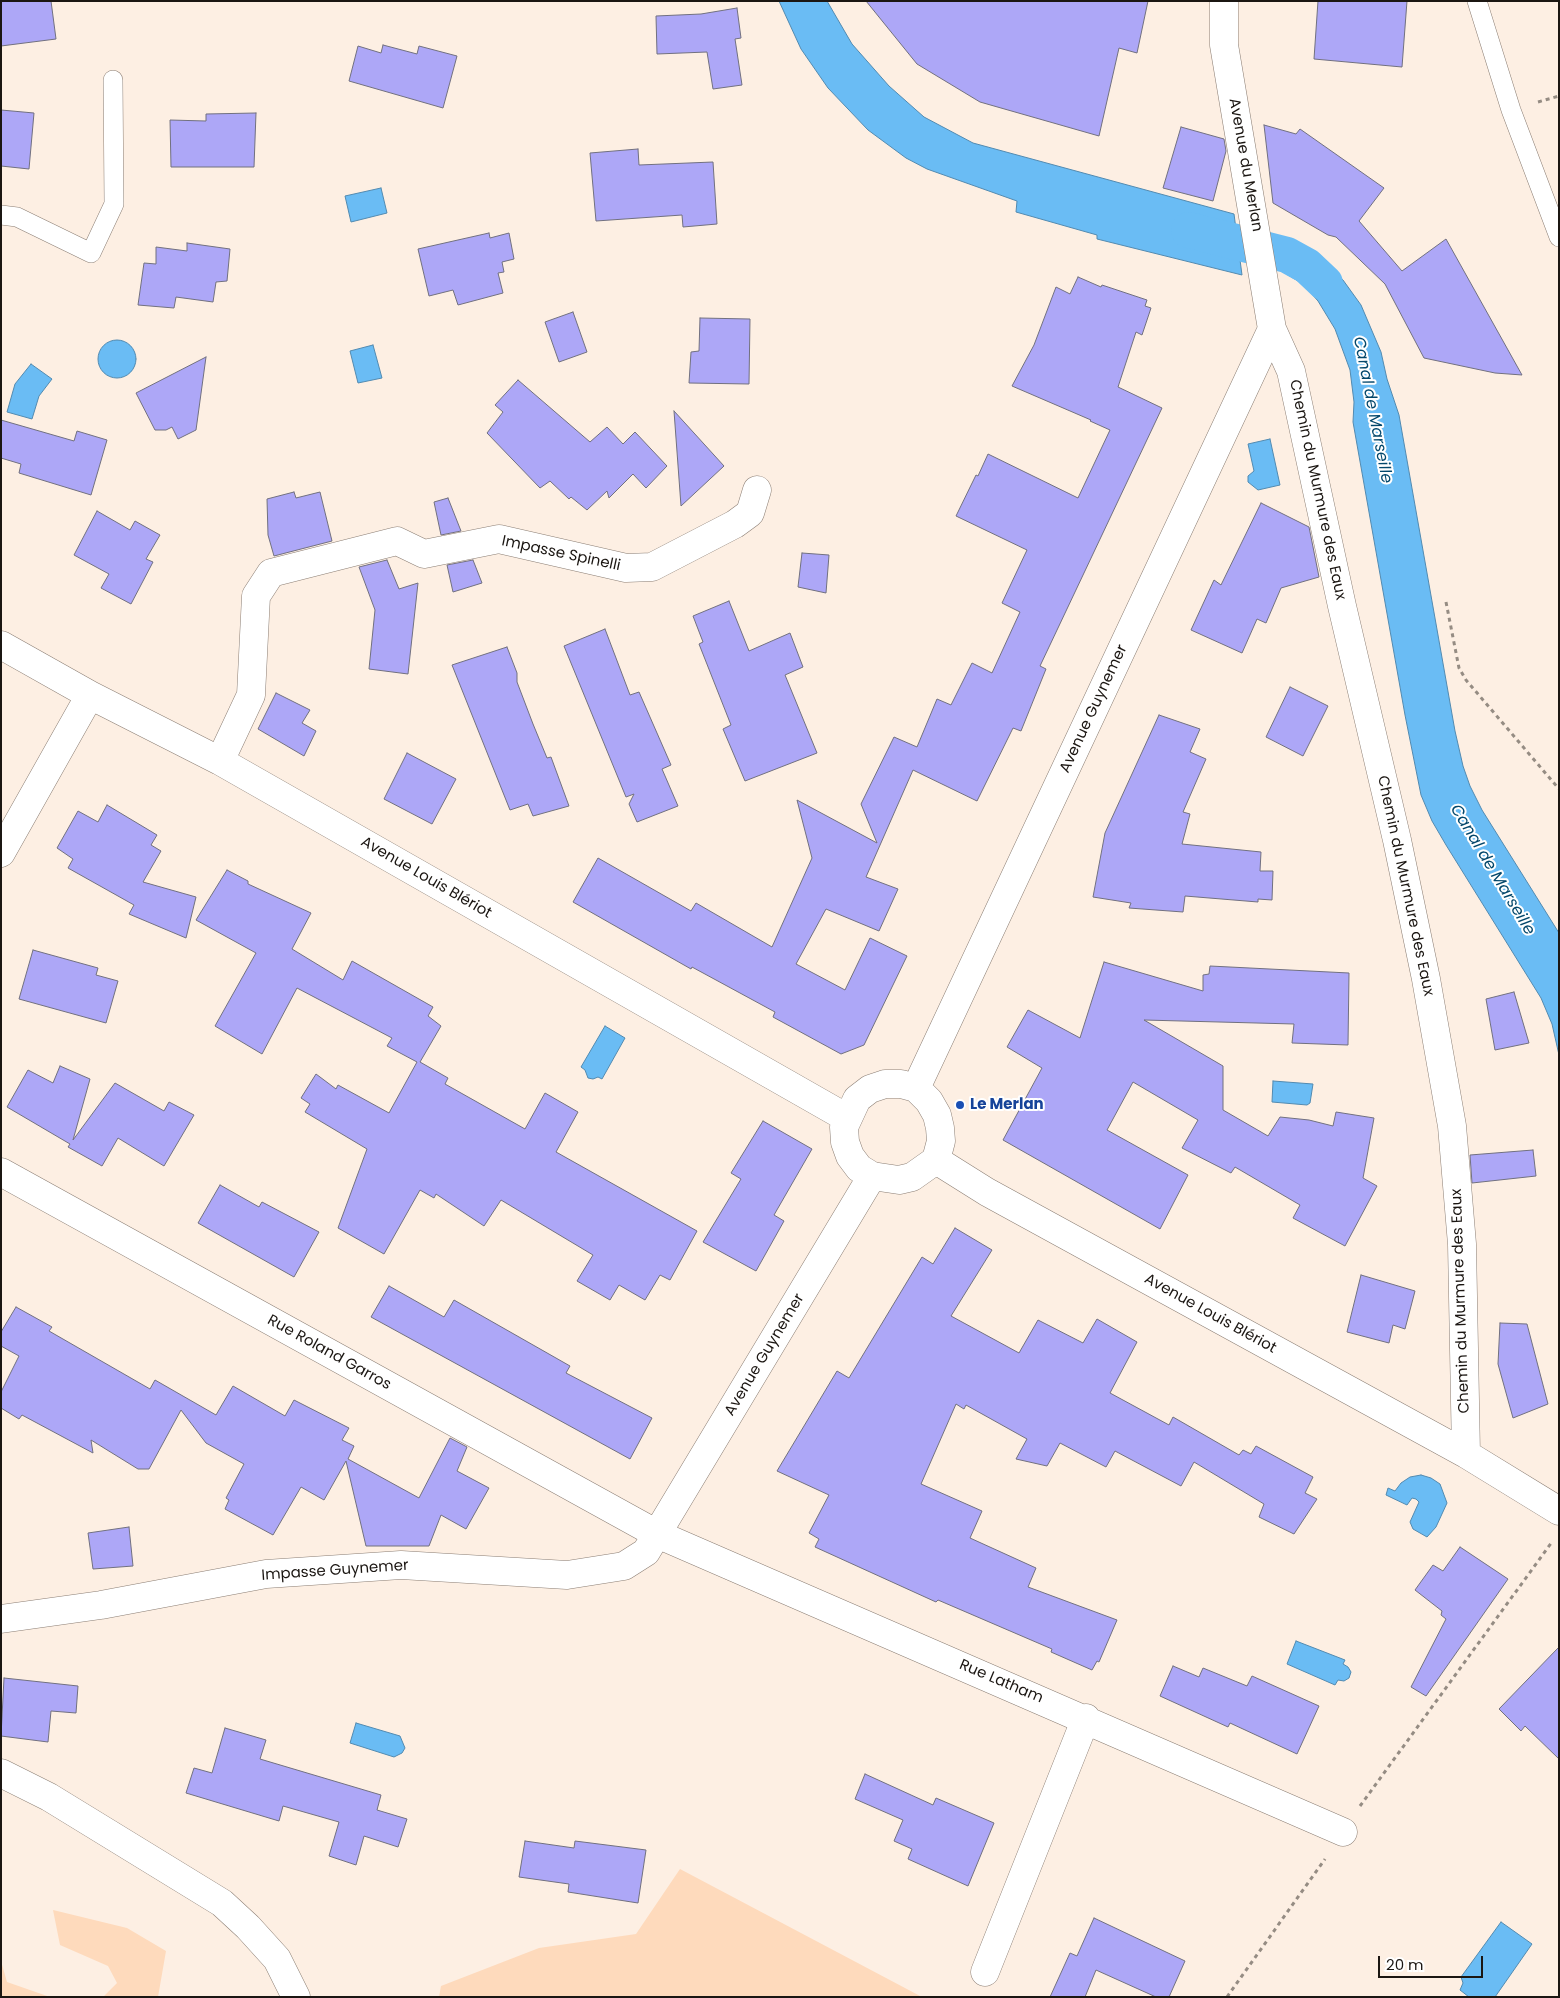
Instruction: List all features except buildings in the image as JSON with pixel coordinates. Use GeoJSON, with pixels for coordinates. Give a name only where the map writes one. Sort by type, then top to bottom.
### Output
{"type":"FeatureCollection","features":[{"type":"Feature","properties":{"kind":"street","name":"Avenue du Merlan"},"geometry":{"type":"LineString","coordinates":[[1224,1],[1224,45],[1250,188],[1272,329]]}},
{"type":"Feature","properties":{"kind":"street","name":"Avenue Guynemer"},"geometry":{"type":"LineString","coordinates":[[916,1088],[1272,329]]}},
{"type":"Feature","properties":{"kind":"street","name":"Chemin du Murmure des Eaux"},"geometry":{"type":"LineString","coordinates":[[1272,329],[1291,371],[1342,606],[1397,840],[1426,979],[1452,1126],[1462,1244],[1466,1454]]}},
{"type":"Feature","properties":{"kind":"street","name":"Impasse Spinelli"},"geometry":{"type":"LineString","coordinates":[[220,761],[251,696],[256,596],[271,573],[397,541],[424,554],[499,540],[626,568],[652,567],[735,524],[750,513],[757,490]]}},
{"type":"Feature","properties":{"kind":"street","name":"Avenue Louis Blériot"},"geometry":{"type":"LineString","coordinates":[[1,645],[90,694],[220,761],[847,1118]]}},
{"type":"Feature","properties":{"kind":"street"},"geometry":{"type":"LineString","coordinates":[[1,852],[90,694]]}},
{"type":"Feature","properties":{"kind":"street"},"geometry":{"type":"LineString","coordinates":[[885,1084],[901,1084],[916,1088],[927,1099],[937,1115],[946,1166],[898,1180],[872,1176],[860,1168],[850,1156],[845,1142],[844,1127],[847,1118],[857,1099],[870,1090],[885,1084]]}},
{"type":"Feature","properties":{"kind":"street","name":"Avenue Louis Blériot"},"geometry":{"type":"LineString","coordinates":[[946,1166],[987,1192],[1466,1454],[1559,1511]]}},
{"type":"Feature","properties":{"kind":"street","name":"Rue Roland Garros"},"geometry":{"type":"LineString","coordinates":[[1,1172],[657,1534]]}},
{"type":"Feature","properties":{"kind":"street","name":"Avenue Guynemer"},"geometry":{"type":"LineString","coordinates":[[657,1534],[872,1176]]}},
{"type":"Feature","properties":{"kind":"street","name":"Impasse Guynemer"},"geometry":{"type":"LineString","coordinates":[[1,1619],[101,1605],[266,1574],[401,1565],[567,1575],[624,1566],[646,1552],[657,1534]]}},
{"type":"Feature","properties":{"kind":"street","name":"Rue Latham"},"geometry":{"type":"LineString","coordinates":[[657,1534],[1086,1718],[1344,1832]]}},
{"type":"Feature","properties":{"kind":"street"},"geometry":{"type":"LineString","coordinates":[[985,1972],[1086,1718]]}},
{"type":"Feature","properties":{"kind":"street"},"geometry":{"type":"LineString","coordinates":[[1,1773],[49,1797],[222,1903],[248,1927],[277,1960],[296,1997]]}},
{"type":"Feature","properties":{"kind":"lane"},"geometry":{"type":"LineString","coordinates":[[1476,1],[1512,110],[1559,237]]}},
{"type":"Feature","properties":{"kind":"lane"},"geometry":{"type":"LineString","coordinates":[[1,215],[17,217],[91,253],[114,204],[113,80]]}},
{"type":"Feature","properties":{"kind":"path"},"geometry":{"type":"LineString","coordinates":[[1446,602],[1459,668],[1559,789]]}},
{"type":"Feature","properties":{"kind":"path"},"geometry":{"type":"LineString","coordinates":[[1227,1997],[1425,1714],[1553,1542]]}},
{"type":"Feature","properties":{"kind":"shaded area"},"geometry":{"type":"Polygon","coordinates":[[[680,1869],[922,1997],[439,1997],[441,1986],[539,1948],[636,1934],[680,1869]]]}},
{"type":"Feature","properties":{"kind":"shaded area"},"geometry":{"type":"Polygon","coordinates":[[[53,1910],[127,1928],[166,1951],[158,1997],[103,1997],[117,1983],[108,1966],[60,1945],[53,1910]]]}},
{"type":"Feature","properties":{"kind":"shaded area"},"geometry":{"type":"Polygon","coordinates":[[[1,1961],[7,1982],[50,1997],[1,1997],[1,1961]]]}},
{"type":"Feature","properties":{"kind":"water"},"geometry":{"type":"Polygon","coordinates":[[[779,1],[827,1],[852,44],[889,86],[924,117],[973,143],[1234,214],[1242,275],[1097,239],[1097,235],[1016,212],[1017,201],[927,169],[906,158],[868,130],[828,88],[801,49],[779,1]]]}},
{"type":"Feature","properties":{"kind":"water"},"geometry":{"type":"Polygon","coordinates":[[[381,188],[387,213],[351,222],[345,196],[381,188]]]}},
{"type":"Feature","properties":{"kind":"water"},"geometry":{"type":"Polygon","coordinates":[[[1287,239],[1309,250],[1343,280],[1361,305],[1381,352],[1387,379],[1399,415],[1455,731],[1463,766],[1470,786],[1482,810],[1559,933],[1559,1055],[1552,1024],[1541,998],[1446,845],[1432,821],[1421,795],[1353,422],[1354,402],[1350,370],[1335,329],[1318,301],[1303,284],[1283,272],[1287,239]]]}},
{"type":"Feature","properties":{"kind":"water"},"geometry":{"type":"Polygon","coordinates":[[[117,340],[130,346],[136,359],[130,372],[117,378],[104,372],[98,359],[104,346],[117,340]]]}},
{"type":"Feature","properties":{"kind":"water"},"geometry":{"type":"Polygon","coordinates":[[[373,345],[382,378],[358,383],[350,351],[373,345]]]}},
{"type":"Feature","properties":{"kind":"water"},"geometry":{"type":"Polygon","coordinates":[[[31,364],[52,379],[39,396],[32,419],[7,412],[15,384],[31,364]]]}},
{"type":"Feature","properties":{"kind":"water"},"geometry":{"type":"Polygon","coordinates":[[[1270,439],[1280,485],[1258,490],[1248,482],[1248,476],[1254,471],[1248,444],[1270,439]]]}},
{"type":"Feature","properties":{"kind":"water"},"geometry":{"type":"Polygon","coordinates":[[[605,1026],[625,1038],[602,1079],[598,1077],[588,1078],[585,1070],[581,1067],[605,1026]]]}},
{"type":"Feature","properties":{"kind":"water"},"geometry":{"type":"Polygon","coordinates":[[[1273,1081],[1313,1084],[1310,1103],[1307,1105],[1272,1102],[1273,1081]]]}},
{"type":"Feature","properties":{"kind":"water"},"geometry":{"type":"Polygon","coordinates":[[[1421,1475],[1431,1478],[1440,1484],[1447,1503],[1436,1527],[1427,1537],[1413,1529],[1410,1522],[1419,1502],[1412,1498],[1407,1505],[1386,1495],[1388,1488],[1395,1491],[1401,1483],[1410,1477],[1421,1475]]]}},
{"type":"Feature","properties":{"kind":"water"},"geometry":{"type":"Polygon","coordinates":[[[1296,1641],[1345,1660],[1343,1664],[1351,1672],[1349,1678],[1344,1681],[1338,1680],[1335,1685],[1287,1664],[1296,1641]]]}},
{"type":"Feature","properties":{"kind":"water"},"geometry":{"type":"Polygon","coordinates":[[[356,1723],[400,1736],[405,1748],[402,1753],[394,1757],[350,1743],[356,1723]]]}},
{"type":"Feature","properties":{"kind":"water"},"geometry":{"type":"Polygon","coordinates":[[[1501,1922],[1532,1944],[1495,1997],[1469,1997],[1460,1990],[1463,1983],[1461,1977],[1501,1922]]]}},
{"type":"Feature","properties":{"kind":"waterway","name":"Canal de Marseille"},"geometry":{"type":"LineString","coordinates":[[1189,230],[1287,255],[1307,266],[1325,283]]}},
{"type":"Feature","properties":{"kind":"place","name":"Le Merlan"},"geometry":{"type":"Point","coordinates":[960,1105]}}]}
